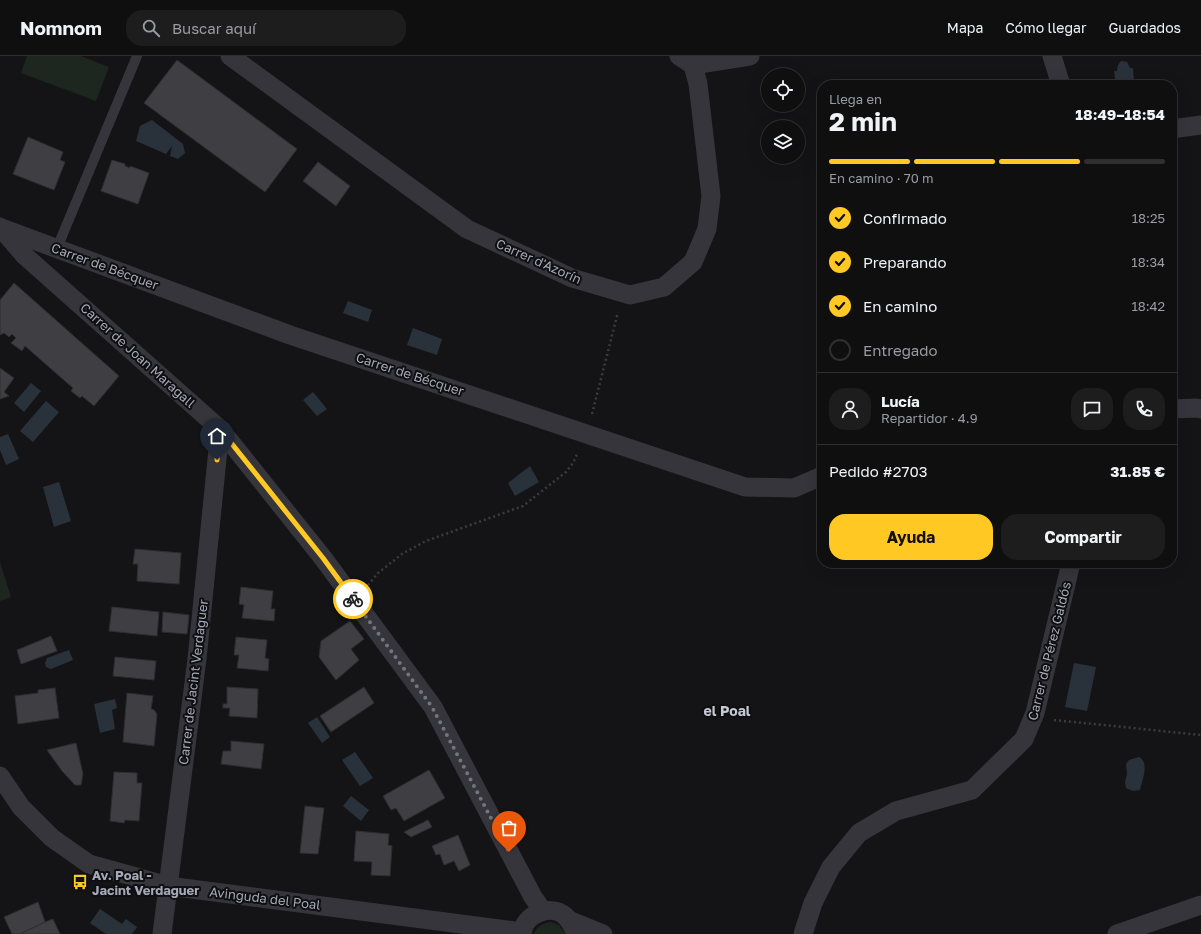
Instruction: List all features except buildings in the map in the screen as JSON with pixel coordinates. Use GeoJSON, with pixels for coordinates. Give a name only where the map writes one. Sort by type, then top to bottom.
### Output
{"type":"FeatureCollection","features":[{"type":"Feature","properties":{"kind":"street","name":"Carrer d'Azorín"},"geometry":{"type":"LineString","coordinates":[[230,56],[466,229],[572,278],[630,295],[664,287],[694,262],[708,230],[711,196],[698,84],[686,60]]}},
{"type":"Feature","properties":{"kind":"street"},"geometry":{"type":"LineString","coordinates":[[686,60],[750,56]]}},
{"type":"Feature","properties":{"kind":"street"},"geometry":{"type":"LineString","coordinates":[[1052,56],[1059,80]]}},
{"type":"Feature","properties":{"kind":"street"},"geometry":{"type":"LineString","coordinates":[[1177,128],[1201,125]]}},
{"type":"Feature","properties":{"kind":"street","name":"Carrer de Bécquer"},"geometry":{"type":"LineString","coordinates":[[1,229],[57,248],[290,335],[745,487],[794,488],[817,478]]}},
{"type":"Feature","properties":{"kind":"street","name":"Carrer de Joan Maragall"},"geometry":{"type":"LineString","coordinates":[[1,229],[25,256],[220,429],[323,558],[432,707],[533,897],[543,911]]}},
{"type":"Feature","properties":{"kind":"street"},"geometry":{"type":"LineString","coordinates":[[1177,409],[1201,409]]}},
{"type":"Feature","properties":{"kind":"street","name":"Carrer de Jacint Verdaguer"},"geometry":{"type":"LineString","coordinates":[[162,934],[197,659],[220,429]]}},
{"type":"Feature","properties":{"kind":"street","name":"Carrer de Pérez Galdós"},"geometry":{"type":"LineString","coordinates":[[803,934],[813,903],[831,866],[859,833],[896,811],[972,790],[1024,740],[1035,713],[1070,568]]}},
{"type":"Feature","properties":{"kind":"street","name":"Avinguda del Poal"},"geometry":{"type":"LineString","coordinates":[[0,776],[20,807],[52,838],[90,864],[168,886],[522,933]]}},
{"type":"Feature","properties":{"kind":"street"},"geometry":{"type":"LineString","coordinates":[[1117,934],[1201,905]]}},
{"type":"Feature","properties":{"kind":"street"},"geometry":{"type":"LineString","coordinates":[[522,933],[526,922],[534,915],[543,911],[554,911],[564,914],[573,928],[603,934]]}},
{"type":"Feature","properties":{"kind":"lane"},"geometry":{"type":"LineString","coordinates":[[57,248],[137,56]]}},
{"type":"Feature","properties":{"kind":"path"},"geometry":{"type":"LineString","coordinates":[[355,601],[378,573],[402,554],[426,541],[523,506],[566,472],[573,463],[587,434],[623,293]]}},
{"type":"Feature","properties":{"kind":"path"},"geometry":{"type":"LineString","coordinates":[[1035,713],[1045,720],[1201,735]]}},
{"type":"Feature","properties":{"kind":"shaded area"},"geometry":{"type":"Polygon","coordinates":[[[27,56],[81,56],[109,67],[96,101],[21,73],[27,56]]]}},
{"type":"Feature","properties":{"kind":"shaded area"},"geometry":{"type":"Polygon","coordinates":[[[1121,61],[1127,62],[1130,68],[1133,68],[1134,80],[1115,80],[1114,71],[1117,71],[1118,65],[1121,61]]]}},
{"type":"Feature","properties":{"kind":"shaded area"},"geometry":{"type":"Polygon","coordinates":[[[152,120],[183,144],[185,153],[178,159],[170,156],[172,146],[166,154],[136,141],[140,126],[152,120]]]}},
{"type":"Feature","properties":{"kind":"shaded area"},"geometry":{"type":"Polygon","coordinates":[[[348,301],[372,310],[368,322],[343,313],[348,301]]]}},
{"type":"Feature","properties":{"kind":"shaded area"},"geometry":{"type":"Polygon","coordinates":[[[413,328],[442,339],[437,355],[407,345],[413,328]]]}},
{"type":"Feature","properties":{"kind":"shaded area"},"geometry":{"type":"Polygon","coordinates":[[[31,383],[41,391],[24,412],[14,403],[31,383]]]}},
{"type":"Feature","properties":{"kind":"shaded area"},"geometry":{"type":"Polygon","coordinates":[[[313,392],[327,409],[317,416],[303,400],[313,392]]]}},
{"type":"Feature","properties":{"kind":"shaded area"},"geometry":{"type":"Polygon","coordinates":[[[46,401],[59,412],[33,442],[20,431],[46,401]]]}},
{"type":"Feature","properties":{"kind":"shaded area"},"geometry":{"type":"Polygon","coordinates":[[[8,434],[19,459],[6,465],[0,450],[0,437],[8,434]]]}},
{"type":"Feature","properties":{"kind":"shaded area"},"geometry":{"type":"Polygon","coordinates":[[[530,466],[539,482],[515,496],[508,483],[530,466]]]}},
{"type":"Feature","properties":{"kind":"shaded area"},"geometry":{"type":"Polygon","coordinates":[[[59,482],[71,521],[54,527],[43,487],[59,482]]]}},
{"type":"Feature","properties":{"kind":"shaded area"},"geometry":{"type":"Polygon","coordinates":[[[0,562],[11,597],[0,601],[0,562]]]}},
{"type":"Feature","properties":{"kind":"shaded area"},"geometry":{"type":"Polygon","coordinates":[[[69,650],[73,660],[51,669],[46,667],[45,663],[47,658],[69,650]]]}},
{"type":"Feature","properties":{"kind":"shaded area"},"geometry":{"type":"Polygon","coordinates":[[[1074,663],[1096,667],[1087,711],[1065,707],[1074,663]]]}},
{"type":"Feature","properties":{"kind":"shaded area"},"geometry":{"type":"Polygon","coordinates":[[[115,699],[117,708],[112,710],[115,729],[100,733],[94,704],[115,699]]]}},
{"type":"Feature","properties":{"kind":"shaded area"},"geometry":{"type":"Polygon","coordinates":[[[317,717],[330,737],[322,743],[308,723],[317,717]]]}},
{"type":"Feature","properties":{"kind":"shaded area"},"geometry":{"type":"Polygon","coordinates":[[[355,752],[373,778],[360,786],[342,760],[355,752]]]}},
{"type":"Feature","properties":{"kind":"shaded area"},"geometry":{"type":"Polygon","coordinates":[[[1139,757],[1144,763],[1145,767],[1140,790],[1133,791],[1126,788],[1126,764],[1129,760],[1139,757]]]}},
{"type":"Feature","properties":{"kind":"shaded area"},"geometry":{"type":"Polygon","coordinates":[[[351,796],[369,810],[361,821],[343,806],[351,796]]]}},
{"type":"Feature","properties":{"kind":"shaded area"},"geometry":{"type":"Polygon","coordinates":[[[100,909],[122,924],[126,919],[137,927],[132,934],[106,934],[90,923],[100,909]]]}},
{"type":"Feature","properties":{"kind":"shaded area"},"geometry":{"type":"Polygon","coordinates":[[[551,922],[559,925],[565,934],[533,934],[540,925],[551,922]]]}},
{"type":"Feature","properties":{"kind":"way so far"},"geometry":{"type":"LineString","coordinates":[[353,599],[432,707],[509,852]]}},
{"type":"Feature","properties":{"kind":"place","name":"Av. Poal - Jacint Verdaguer"},"geometry":{"type":"Point","coordinates":[80,882]}},
{"type":"Feature","properties":{"kind":"district","name":"el Poal"},"geometry":{"type":"Point","coordinates":[727,710]}},
{"type":"Feature","properties":{"kind":"route"},"geometry":{"type":"LineString","coordinates":[[217,460],[220,429],[323,558],[353,599]]}}]}
